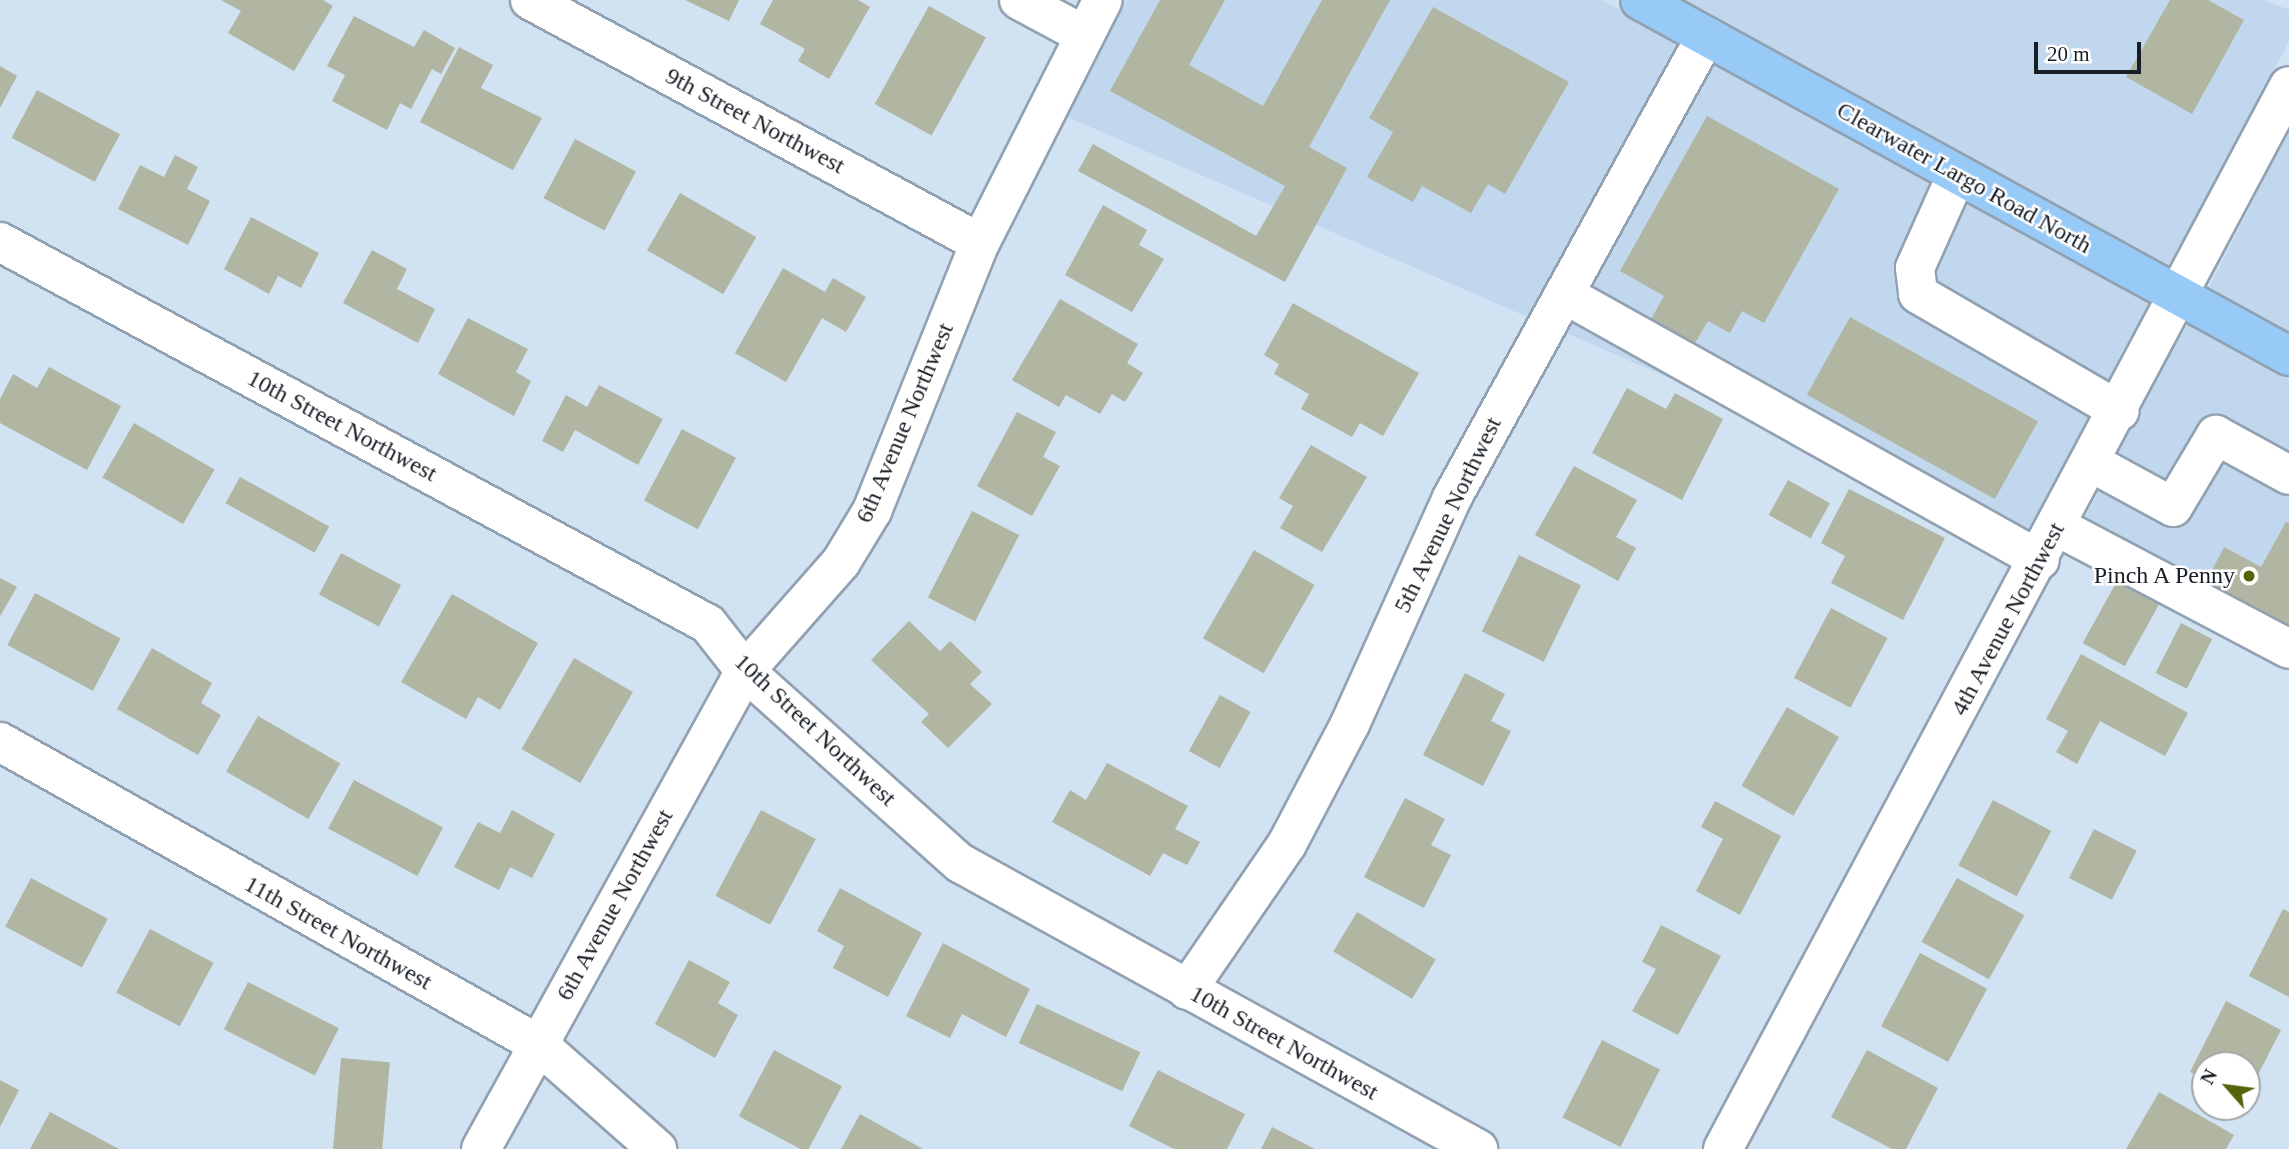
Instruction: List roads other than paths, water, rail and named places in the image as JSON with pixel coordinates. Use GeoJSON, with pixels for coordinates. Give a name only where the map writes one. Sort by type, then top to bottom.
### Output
{"type":"FeatureCollection","features":[{"type":"Feature","properties":{"kind":"main road","name":"Clearwater Largo Road North"},"geometry":{"type":"LineString","coordinates":[[1640,0],[2289,356]]}},
{"type":"Feature","properties":{"kind":"street","name":"9th Street Northwest"},"geometry":{"type":"LineString","coordinates":[[530,0],[980,243]]}},
{"type":"Feature","properties":{"kind":"street"},"geometry":{"type":"LineString","coordinates":[[1019,0],[1084,35]]}},
{"type":"Feature","properties":{"kind":"street","name":"6th Avenue Northwest"},"geometry":{"type":"LineString","coordinates":[[481,1149],[745,671],[841,562],[872,511],[980,243],[1103,0]]}},
{"type":"Feature","properties":{"kind":"street","name":"5th Avenue Northwest"},"geometry":{"type":"LineString","coordinates":[[1187,990],[1287,844],[1350,724],[1451,498],[1706,36]]}},
{"type":"Feature","properties":{"kind":"street","name":"4th Avenue Northwest"},"geometry":{"type":"LineString","coordinates":[[1723,1149],[2181,297],[2289,86]]}},
{"type":"Feature","properties":{"kind":"street"},"geometry":{"type":"LineString","coordinates":[[1957,174],[1915,268],[1918,294],[2120,411]]}},
{"type":"Feature","properties":{"kind":"street","name":"10th Street Northwest"},"geometry":{"type":"LineString","coordinates":[[0,242],[708,624],[745,671],[960,863],[1478,1149]]}},
{"type":"Feature","properties":{"kind":"street"},"geometry":{"type":"LineString","coordinates":[[1564,293],[2049,543],[2289,649]]}},
{"type":"Feature","properties":{"kind":"street"},"geometry":{"type":"LineString","coordinates":[[2092,463],[2173,507],[2216,435],[2289,475]]}},
{"type":"Feature","properties":{"kind":"street","name":"11th Street Northwest"},"geometry":{"type":"LineString","coordinates":[[0,743],[538,1044],[657,1149]]}},
{"type":"Feature","properties":{"kind":"place","name":"Pinch A Penny"},"geometry":{"type":"Point","coordinates":[2249,576]}}]}
